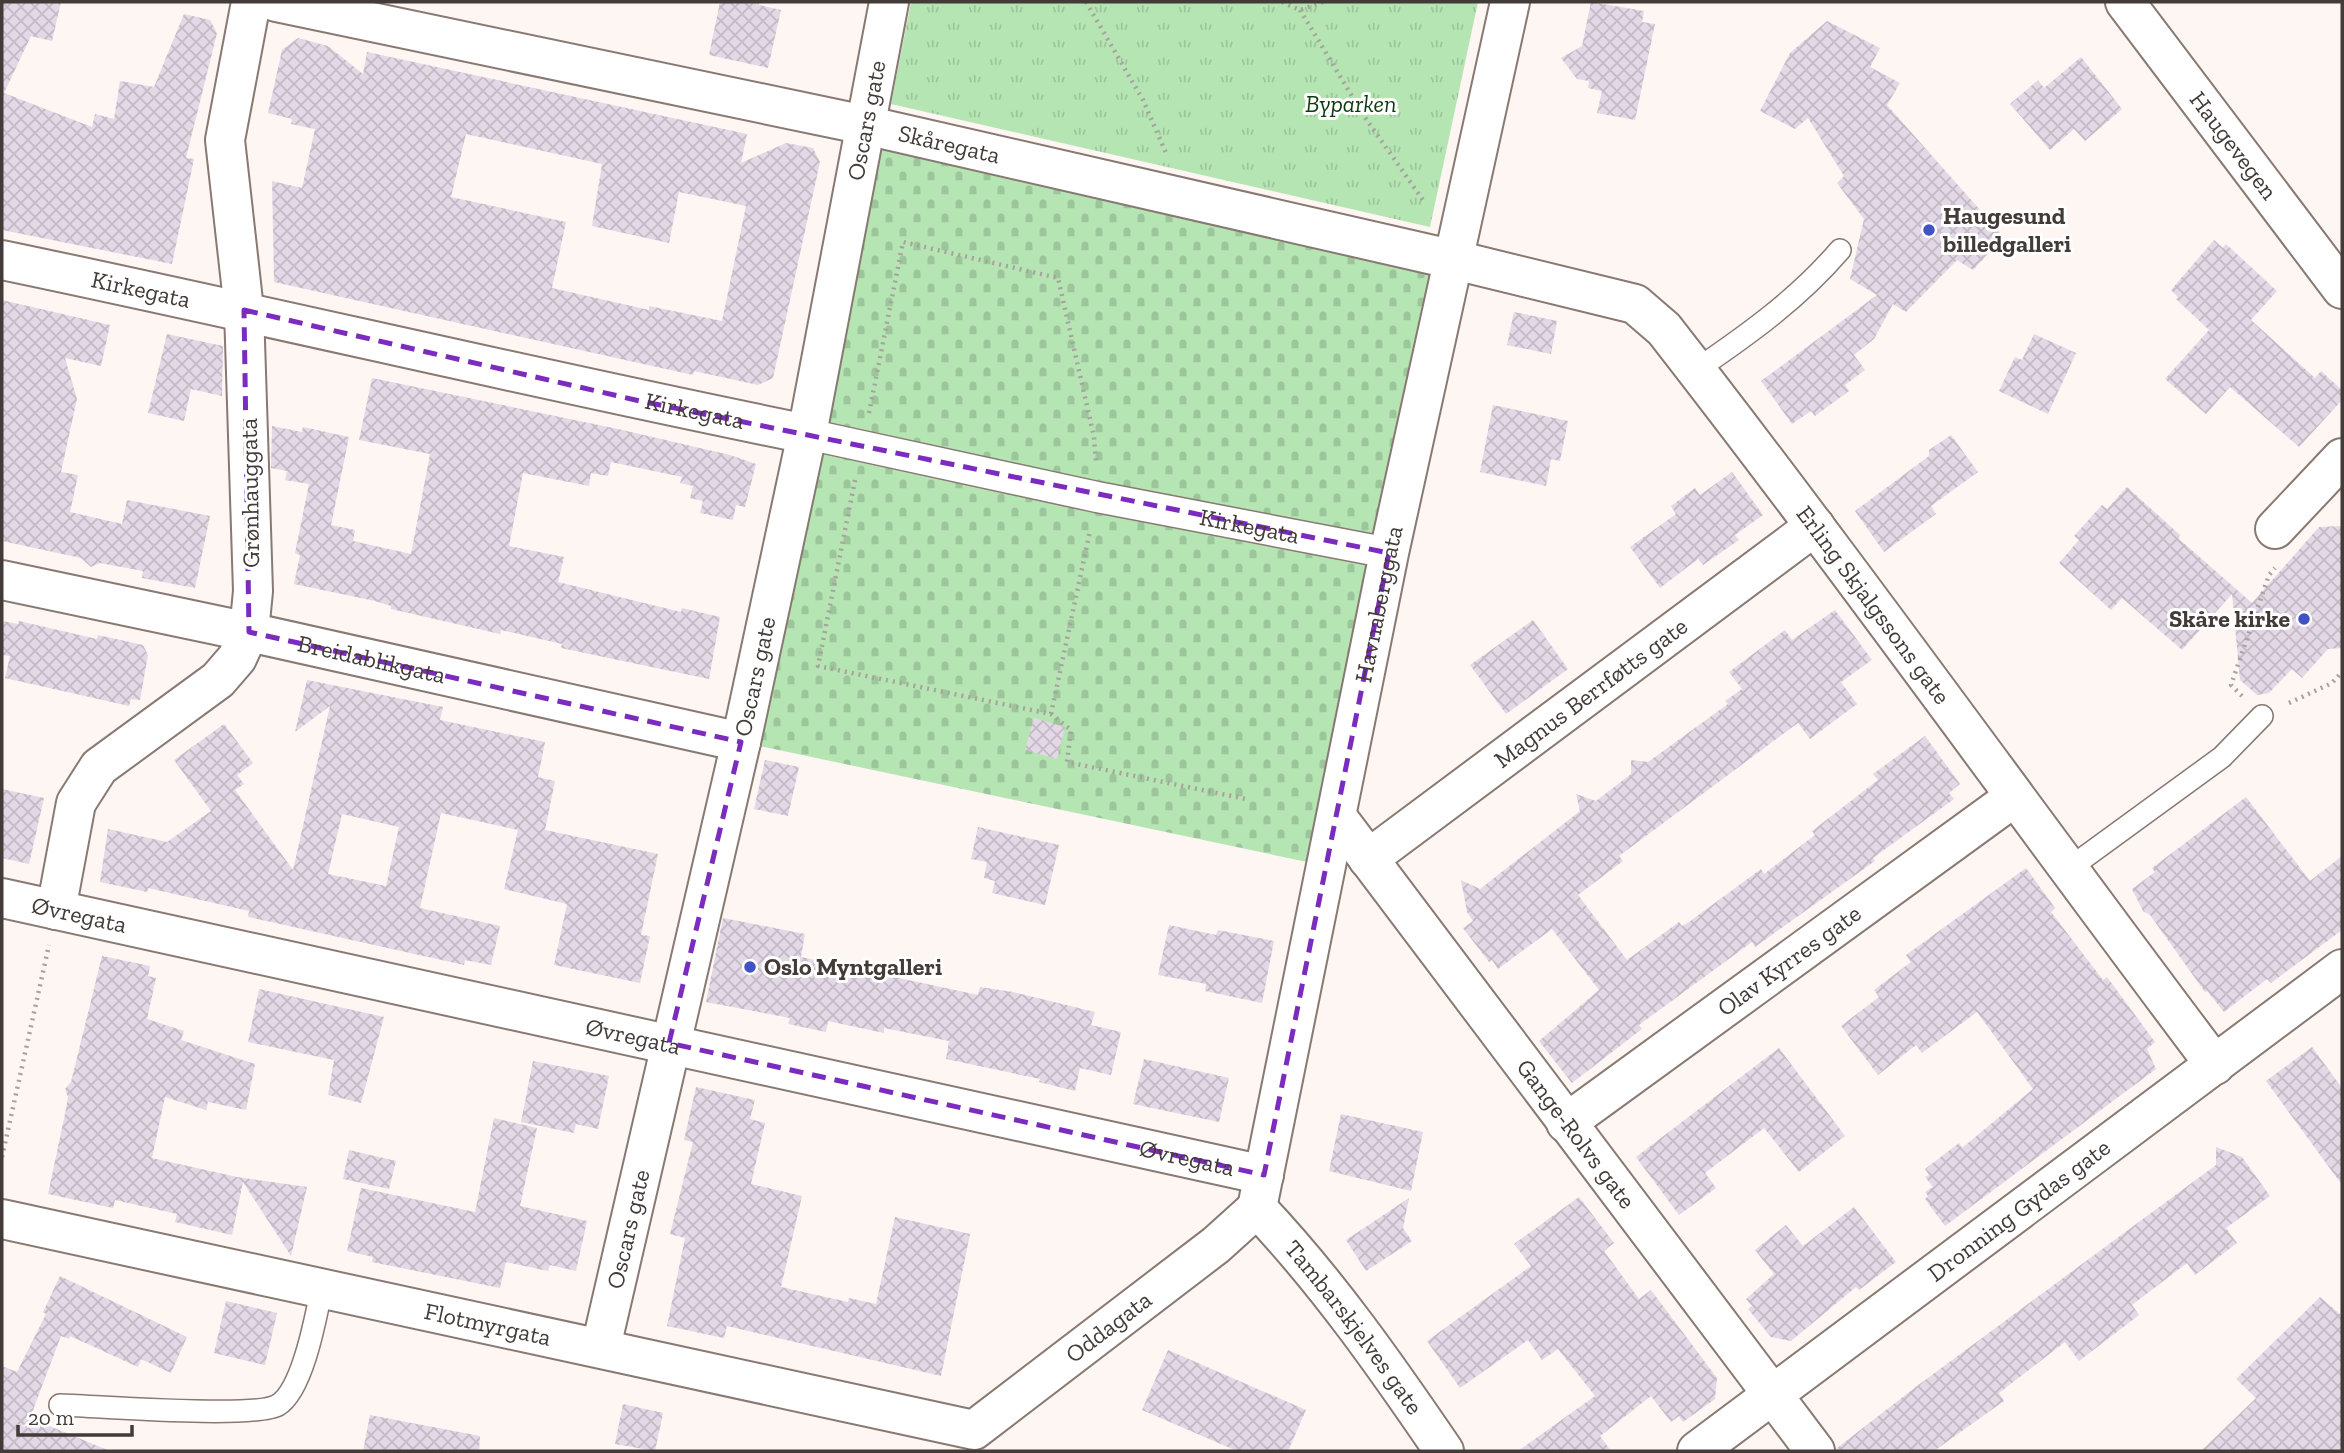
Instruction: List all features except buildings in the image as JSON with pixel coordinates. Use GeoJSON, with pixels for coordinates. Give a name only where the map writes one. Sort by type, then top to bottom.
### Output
{"type":"FeatureCollection","features":[{"type":"Feature","properties":{"kind":"street","name":"Grønhauggata"},"geometry":{"type":"LineString","coordinates":[[56,910],[76,803],[99,767],[218,680],[237,658],[249,632],[253,591],[244,310],[225,140],[251,2]]}},
{"type":"Feature","properties":{"kind":"street","name":"Skåregata"},"geometry":{"type":"LineString","coordinates":[[275,2],[865,125],[1455,260]]}},
{"type":"Feature","properties":{"kind":"street","name":"Oscars gate"},"geometry":{"type":"LineString","coordinates":[[601,1347],[669,1043],[741,742],[807,434],[889,2]]}},
{"type":"Feature","properties":{"kind":"street","name":"Havnaberggata"},"geometry":{"type":"LineString","coordinates":[[1261,1191],[1389,553],[1510,2]]}},
{"type":"Feature","properties":{"kind":"street","name":"Haugevegen"},"geometry":{"type":"LineString","coordinates":[[2125,2],[2342,289]]}},
{"type":"Feature","properties":{"kind":"street","name":"Kirkegata"},"geometry":{"type":"LineString","coordinates":[[2,260],[244,310],[640,401],[862,445],[1097,497],[1389,553]]}},
{"type":"Feature","properties":{"kind":"street","name":"Erling Skjalgssons gate"},"geometry":{"type":"LineString","coordinates":[[1455,260],[1635,304],[1664,329],[1815,526],[2013,798],[2215,1065]]}},
{"type":"Feature","properties":{"kind":"street"},"geometry":{"type":"LineString","coordinates":[[2275,529],[2342,458]]}},
{"type":"Feature","properties":{"kind":"street","name":"Magnus Berrføtts gate"},"geometry":{"type":"LineString","coordinates":[[1368,859],[1815,526]]}},
{"type":"Feature","properties":{"kind":"street","name":"Breidablikgata"},"geometry":{"type":"LineString","coordinates":[[2,580],[741,742]]}},
{"type":"Feature","properties":{"kind":"street","name":"Olav Kyrres gate"},"geometry":{"type":"LineString","coordinates":[[1566,1123],[2013,798]]}},
{"type":"Feature","properties":{"kind":"street","name":"Gange-Rolvs gate"},"geometry":{"type":"LineString","coordinates":[[1337,817],[1815,1451]]}},
{"type":"Feature","properties":{"kind":"street","name":"Øvregata"},"geometry":{"type":"LineString","coordinates":[[2,898],[669,1043],[1261,1191]]}},
{"type":"Feature","properties":{"kind":"street","name":"Dronning Gydas gate"},"geometry":{"type":"LineString","coordinates":[[1697,1451],[2342,969]]}},
{"type":"Feature","properties":{"kind":"street","name":"Oddagata"},"geometry":{"type":"LineString","coordinates":[[969,1440],[1216,1245],[1261,1191]]}},
{"type":"Feature","properties":{"kind":"street","name":"Tambarskjelves gate"},"geometry":{"type":"LineString","coordinates":[[1261,1191],[1294,1247],[1365,1335],[1444,1451]]}},
{"type":"Feature","properties":{"kind":"street","name":"Flotmyrgata"},"geometry":{"type":"LineString","coordinates":[[2,1219],[601,1347],[969,1440]]}},
{"type":"Feature","properties":{"kind":"lane"},"geometry":{"type":"LineString","coordinates":[[1696,370],[1757,329],[1815,280],[1840,250]]}},
{"type":"Feature","properties":{"kind":"lane"},"geometry":{"type":"LineString","coordinates":[[2067,870],[2222,757],[2262,716]]}},
{"type":"Feature","properties":{"kind":"lane"},"geometry":{"type":"LineString","coordinates":[[60,1405],[243,1412],[278,1406],[295,1385],[322,1287]]}},
{"type":"Feature","properties":{"kind":"path"},"geometry":{"type":"LineString","coordinates":[[1086,2],[1143,100],[1171,163]]}},
{"type":"Feature","properties":{"kind":"path"},"geometry":{"type":"LineString","coordinates":[[1282,2],[1300,10],[1363,116],[1427,207]]}},
{"type":"Feature","properties":{"kind":"path"},"geometry":{"type":"LineString","coordinates":[[1300,10],[1323,2]]}},
{"type":"Feature","properties":{"kind":"path"},"geometry":{"type":"LineString","coordinates":[[1051,714],[1097,497],[1094,437],[1058,278],[903,242],[818,666],[1051,714],[1071,730],[1067,762],[1246,799]]}},
{"type":"Feature","properties":{"kind":"path"},"geometry":{"type":"LineString","coordinates":[[2277,566],[2269,575],[2231,685],[2262,716],[2332,682],[2342,672]]}},
{"type":"Feature","properties":{"kind":"path"},"geometry":{"type":"LineString","coordinates":[[2,1157],[56,910]]}},
{"type":"Feature","properties":{"kind":"highlighted area"},"geometry":{"type":"Polygon","coordinates":[[[244,310],[640,401],[1389,553],[1264,1175],[669,1043],[741,742],[249,632],[244,310]]]}},
{"type":"Feature","properties":{"kind":"green space","name":"Byparken"},"geometry":{"type":"Polygon","coordinates":[[[911,2],[1478,2],[1430,227],[891,104],[911,2]]]}},
{"type":"Feature","properties":{"kind":"green space"},"geometry":{"type":"Polygon","coordinates":[[[865,125],[1455,260],[1326,866],[741,742],[865,125]]]}},
{"type":"Feature","properties":{"kind":"place","name":"Haugesund billedgalleri"},"geometry":{"type":"Point","coordinates":[1929,230]}},
{"type":"Feature","properties":{"kind":"place","name":"Skåre kirke"},"geometry":{"type":"Point","coordinates":[2304,619]}},
{"type":"Feature","properties":{"kind":"place","name":"Oslo Myntgalleri"},"geometry":{"type":"Point","coordinates":[750,967]}}]}
